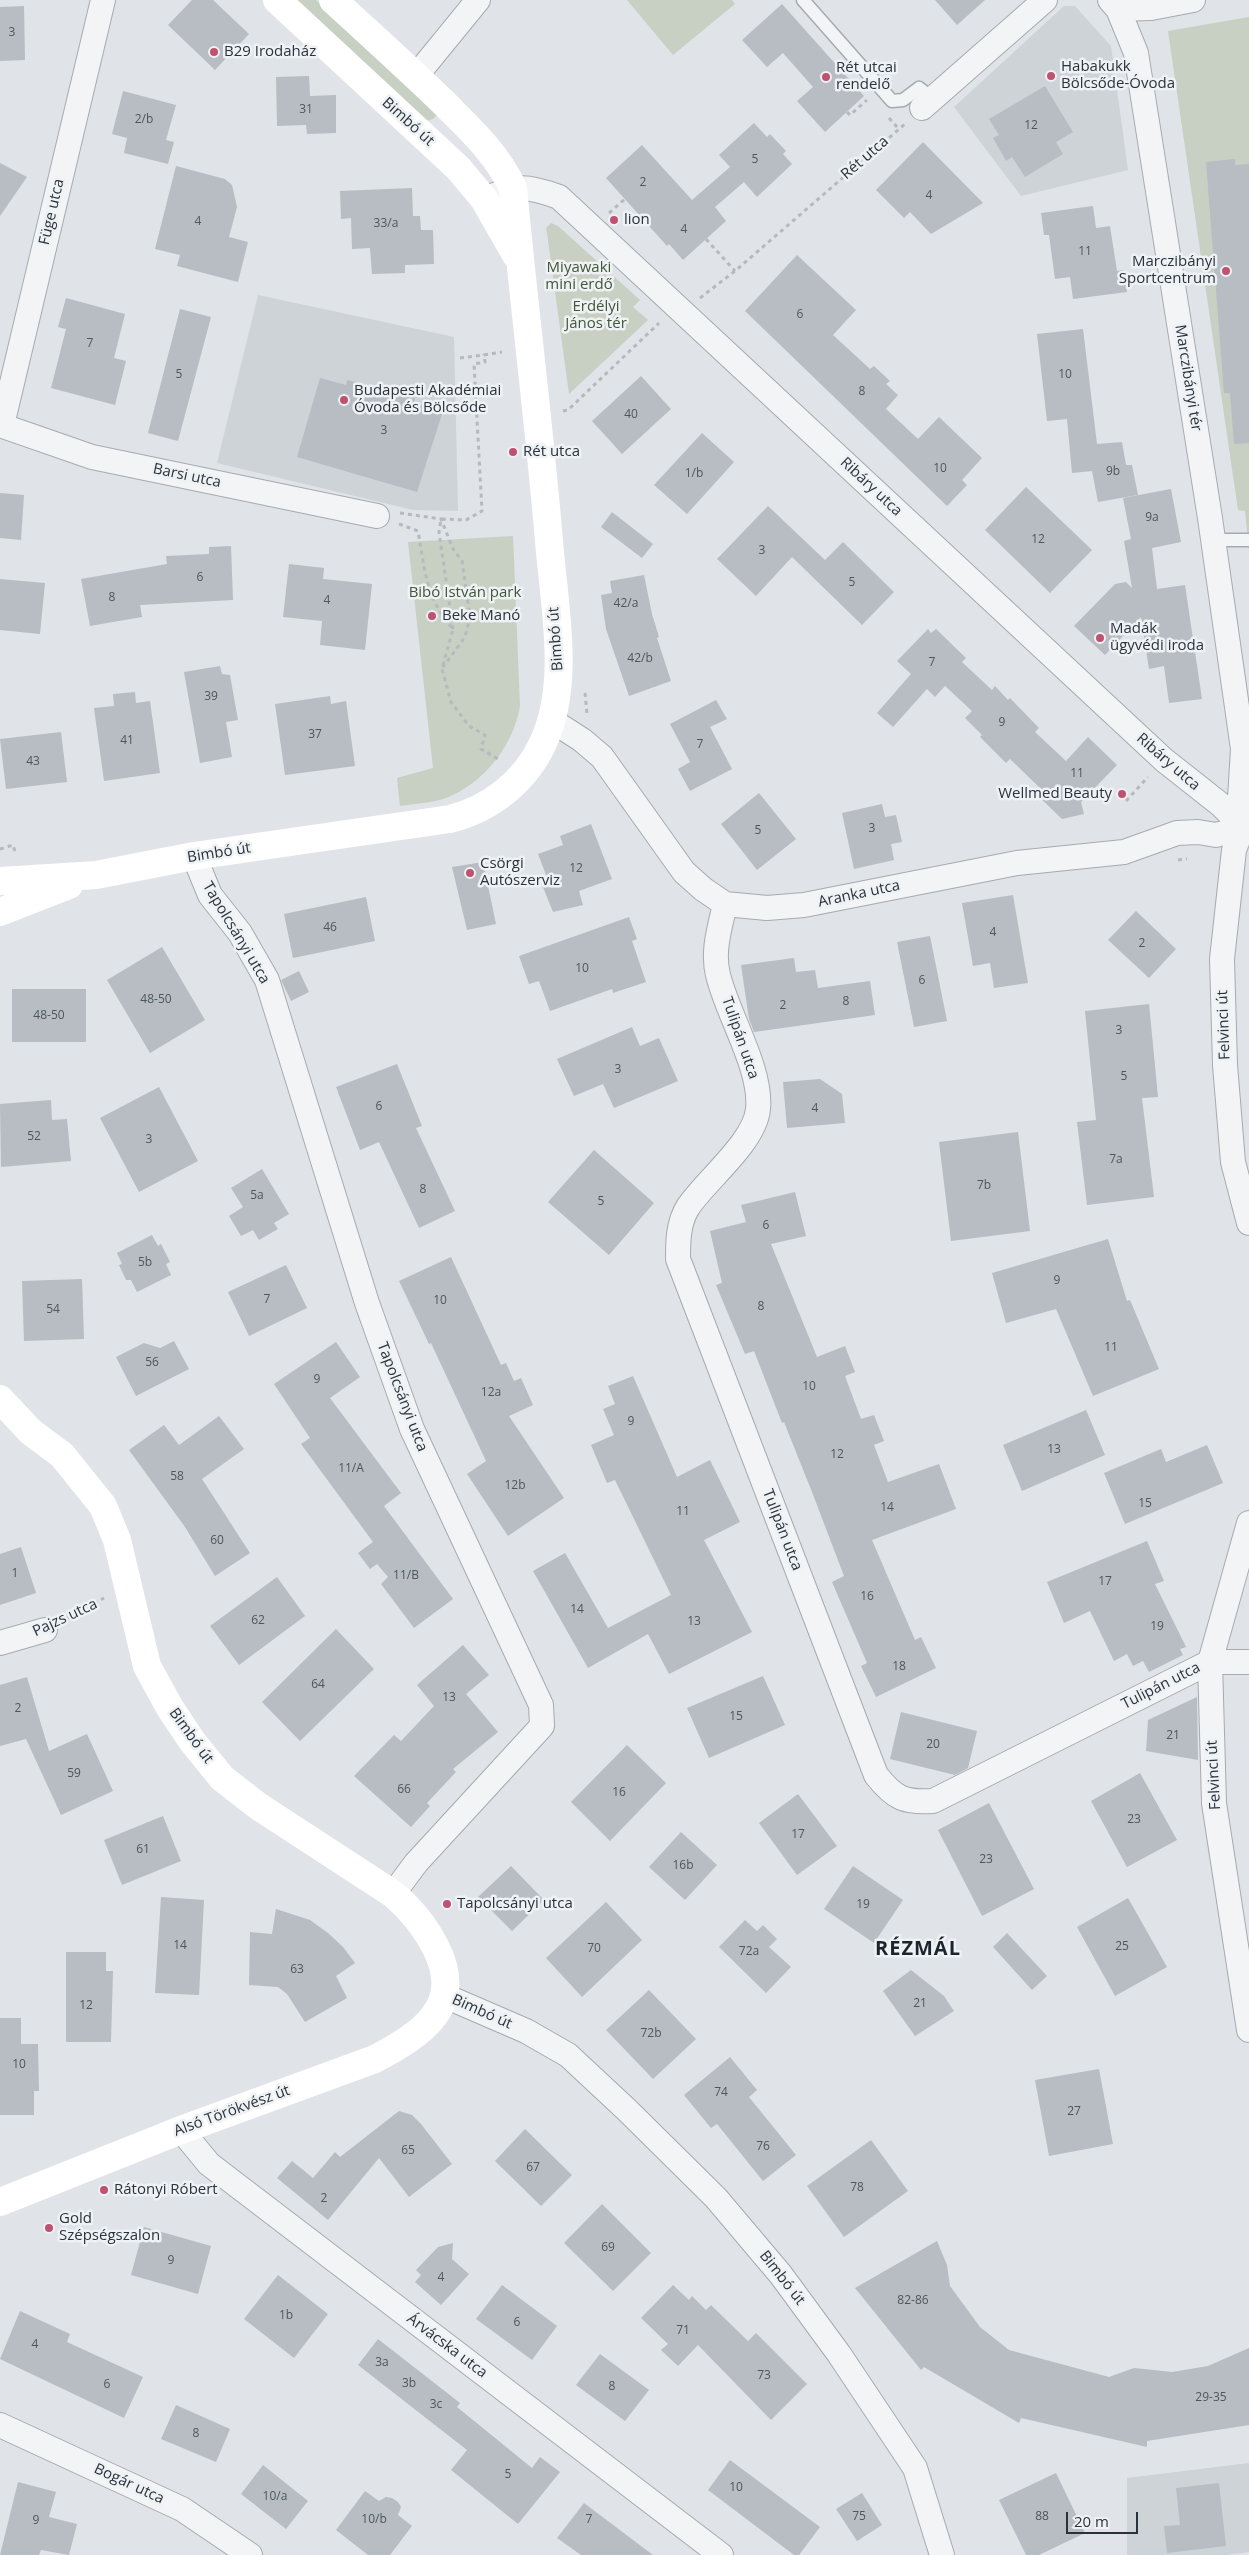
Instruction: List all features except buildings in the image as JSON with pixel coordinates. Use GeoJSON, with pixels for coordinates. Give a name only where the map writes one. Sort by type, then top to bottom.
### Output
{"type":"FeatureCollection","features":[{"type":"Feature","properties":{"kind":"street","name":"Füge utca"},"geometry":{"type":"LineString","coordinates":[[1,425],[103,0]]}},
{"type":"Feature","properties":{"kind":"street","name":"Bimbó út"},"geometry":{"type":"LineString","coordinates":[[277,0],[444,156],[484,200],[520,261]]}},
{"type":"Feature","properties":{"kind":"street","name":"Bimbó út"},"geometry":{"type":"LineString","coordinates":[[0,881],[96,875],[194,856],[450,819],[473,813],[493,801],[524,772],[543,742],[551,720],[560,675],[539,429],[513,188],[504,167],[490,149],[416,76],[333,0]]}},
{"type":"Feature","properties":{"kind":"street"},"geometry":{"type":"LineString","coordinates":[[416,76],[478,0]]}},
{"type":"Feature","properties":{"kind":"street"},"geometry":{"type":"LineString","coordinates":[[928,103],[1045,0]]}},
{"type":"Feature","properties":{"kind":"street","name":"Marczibányi tér"},"geometry":{"type":"LineString","coordinates":[[1193,0],[1151,8],[1114,5],[1136,53],[1213,540],[1243,748],[1240,798],[1247,827]]}},
{"type":"Feature","properties":{"kind":"street","name":"Ribáry utca"},"geometry":{"type":"LineString","coordinates":[[484,200],[513,188],[534,188],[559,197],[1164,760],[1247,827]]}},
{"type":"Feature","properties":{"kind":"street","name":"Barsi utca"},"geometry":{"type":"LineString","coordinates":[[1,425],[92,457],[378,516]]}},
{"type":"Feature","properties":{"kind":"street","name":"Aranka utca"},"geometry":{"type":"LineString","coordinates":[[551,720],[582,740],[602,757],[684,872],[703,889],[725,904],[767,908],[804,905],[1016,863],[1124,852],[1177,834],[1198,832],[1216,835],[1247,827]]}},
{"type":"Feature","properties":{"kind":"street","name":"Felvinci út"},"geometry":{"type":"LineString","coordinates":[[1247,827],[1234,850],[1222,959],[1225,1065],[1233,1162],[1249,1223]]}},
{"type":"Feature","properties":{"kind":"street","name":"Tapolcsányi utca"},"geometry":{"type":"LineString","coordinates":[[194,856],[210,894],[240,933],[267,980],[368,1303],[412,1429],[541,1705],[542,1726],[416,1862],[393,1894]]}},
{"type":"Feature","properties":{"kind":"street","name":"Bimbó út"},"geometry":{"type":"LineString","coordinates":[[0,912],[96,875]]}},
{"type":"Feature","properties":{"kind":"street","name":"Tulipán utca"},"geometry":{"type":"LineString","coordinates":[[725,904],[716,952],[718,975],[758,1088],[758,1111],[752,1130],[688,1208],[678,1235],[678,1259],[876,1775],[890,1793],[913,1802],[933,1801],[1210,1662],[1249,1662]]}},
{"type":"Feature","properties":{"kind":"street","name":"Bimbó út"},"geometry":{"type":"LineString","coordinates":[[0,1399],[31,1432],[62,1455],[103,1506],[117,1540],[147,1666],[181,1724],[222,1778],[258,1806],[393,1894],[411,1909],[431,1938],[446,1975],[445,1996],[526,2032],[568,2055],[716,2198],[781,2275],[839,2354],[914,2468],[942,2555]]}},
{"type":"Feature","properties":{"kind":"street","name":"Felvinci út"},"geometry":{"type":"LineString","coordinates":[[1249,1522],[1210,1662],[1214,1803],[1249,2030]]}},
{"type":"Feature","properties":{"kind":"street","name":"Pajzs utca"},"geometry":{"type":"LineString","coordinates":[[0,1644],[45,1630]]}},
{"type":"Feature","properties":{"kind":"street","name":"Alsó Törökvész út"},"geometry":{"type":"LineString","coordinates":[[0,2202],[181,2130],[375,2059],[404,2044],[423,2028],[438,2010],[445,1996]]}},
{"type":"Feature","properties":{"kind":"street","name":"Árvácska utca"},"geometry":{"type":"LineString","coordinates":[[181,2130],[209,2164],[721,2555]]}},
{"type":"Feature","properties":{"kind":"street","name":"Bogár utca"},"geometry":{"type":"LineString","coordinates":[[0,2425],[182,2509],[250,2555]]}},
{"type":"Feature","properties":{"kind":"lane"},"geometry":{"type":"LineString","coordinates":[[803,0],[892,101],[903,100],[919,88],[928,103]]}},
{"type":"Feature","properties":{"kind":"lane"},"geometry":{"type":"LineString","coordinates":[[1213,540],[1249,540]]}},
{"type":"Feature","properties":{"kind":"path"},"geometry":{"type":"LineString","coordinates":[[847,112],[850,115],[870,96]]}},
{"type":"Feature","properties":{"kind":"path","name":"Rét utca"},"geometry":{"type":"LineString","coordinates":[[679,310],[695,302],[735,271],[928,103]]}},
{"type":"Feature","properties":{"kind":"path"},"geometry":{"type":"LineString","coordinates":[[603,218],[625,199]]}},
{"type":"Feature","properties":{"kind":"path"},"geometry":{"type":"LineString","coordinates":[[706,239],[735,271]]}},
{"type":"Feature","properties":{"kind":"path"},"geometry":{"type":"LineString","coordinates":[[563,411],[568,410],[666,317],[679,310]]}},
{"type":"Feature","properties":{"kind":"path"},"geometry":{"type":"LineString","coordinates":[[460,358],[502,352]]}},
{"type":"Feature","properties":{"kind":"path"},"geometry":{"type":"LineString","coordinates":[[378,516],[389,511],[441,519],[466,520],[482,511],[474,364],[485,362],[484,355]]}},
{"type":"Feature","properties":{"kind":"path"},"geometry":{"type":"LineString","coordinates":[[441,519],[440,532],[453,629],[442,669],[451,702],[469,726],[484,735],[481,749],[524,772]]}},
{"type":"Feature","properties":{"kind":"path"},"geometry":{"type":"LineString","coordinates":[[441,519],[453,549],[462,561],[470,617],[465,637],[442,669]]}},
{"type":"Feature","properties":{"kind":"path"},"geometry":{"type":"LineString","coordinates":[[418,532],[429,588],[439,613],[453,629]]}},
{"type":"Feature","properties":{"kind":"path"},"geometry":{"type":"LineString","coordinates":[[1126,801],[1164,760]]}},
{"type":"Feature","properties":{"kind":"path","name":"Pajzs utca"},"geometry":{"type":"LineString","coordinates":[[45,1630],[127,1586]]}},
{"type":"Feature","properties":{"kind":"shaded area","name":"Habakukk Bölcsőde-Óvoda"},"geometry":{"type":"Polygon","coordinates":[[[1064,6],[1075,6],[1111,46],[1128,170],[1021,196],[954,107],[1064,6]]]}},
{"type":"Feature","properties":{"kind":"shaded area","name":"Budapesti Akadémiai Óvoda és Bölcsőde"},"geometry":{"type":"Polygon","coordinates":[[[258,295],[454,337],[458,511],[413,510],[217,463],[258,295]]]}},
{"type":"Feature","properties":{"kind":"shaded area"},"geometry":{"type":"Polygon","coordinates":[[[1249,2463],[1249,2552],[1227,2555],[1127,2555],[1127,2478],[1249,2463]]]}},
{"type":"Feature","properties":{"kind":"green space"},"geometry":{"type":"Polygon","coordinates":[[[294,0],[316,0],[436,107],[437,115],[433,119],[425,121],[294,0]]]}},
{"type":"Feature","properties":{"kind":"green space"},"geometry":{"type":"Polygon","coordinates":[[[627,0],[732,0],[735,4],[673,55],[627,0]]]}},
{"type":"Feature","properties":{"kind":"green space","name":"Marczibányi Sportcentrum"},"geometry":{"type":"Polygon","coordinates":[[[1249,17],[1249,551],[1245,511],[1238,510],[1168,31],[1249,17]]]}},
{"type":"Feature","properties":{"kind":"green space","name":"Erdélyi János tér"},"geometry":{"type":"Polygon","coordinates":[[[551,223],[558,226],[640,300],[633,307],[648,320],[569,394],[546,228],[551,223]]]}},
{"type":"Feature","properties":{"kind":"green space","name":"Bibó István park"},"geometry":{"type":"Polygon","coordinates":[[[513,536],[520,706],[512,733],[488,770],[465,788],[440,800],[400,806],[397,778],[433,768],[408,542],[513,536]]]}},
{"type":"Feature","properties":{"kind":"place","name":"B29 Irodaház"},"geometry":{"type":"Point","coordinates":[214,52]}},
{"type":"Feature","properties":{"kind":"place","name":"Habakukk Bölcsőde-Óvoda"},"geometry":{"type":"Point","coordinates":[1051,76]}},
{"type":"Feature","properties":{"kind":"place","name":"Rét utcai rendelő"},"geometry":{"type":"Point","coordinates":[826,77]}},
{"type":"Feature","properties":{"kind":"place","name":"lion"},"geometry":{"type":"Point","coordinates":[614,220]}},
{"type":"Feature","properties":{"kind":"place","name":"Marczibányi Sportcentrum"},"geometry":{"type":"Point","coordinates":[1226,271]}},
{"type":"Feature","properties":{"kind":"place","name":"Budapesti Akadémiai Óvoda és Bölcsőde"},"geometry":{"type":"Point","coordinates":[344,400]}},
{"type":"Feature","properties":{"kind":"place","name":"Rét utca"},"geometry":{"type":"Point","coordinates":[513,452]}},
{"type":"Feature","properties":{"kind":"place","name":"Beke Manó"},"geometry":{"type":"Point","coordinates":[432,616]}},
{"type":"Feature","properties":{"kind":"place","name":"Madák ügyvédi iroda"},"geometry":{"type":"Point","coordinates":[1100,638]}},
{"type":"Feature","properties":{"kind":"place","name":"Wellmed Beauty"},"geometry":{"type":"Point","coordinates":[1122,794]}},
{"type":"Feature","properties":{"kind":"place","name":"Csörgi Autószerviz"},"geometry":{"type":"Point","coordinates":[470,873]}},
{"type":"Feature","properties":{"kind":"place","name":"Tapolcsányi utca"},"geometry":{"type":"Point","coordinates":[447,1904]}},
{"type":"Feature","properties":{"kind":"place","name":"Rátonyi Róbert"},"geometry":{"type":"Point","coordinates":[104,2190]}},
{"type":"Feature","properties":{"kind":"place","name":"Gold Szépségszalon"},"geometry":{"type":"Point","coordinates":[49,2228]}},
{"type":"Feature","properties":{"kind":"district","name":"RÉZMÁL"},"geometry":{"type":"Point","coordinates":[918,1949]}},
{"type":"Feature","properties":{"kind":"park label","name":"Miyawaki mini erdő"},"geometry":{"type":"Point","coordinates":[579,276]}}]}
